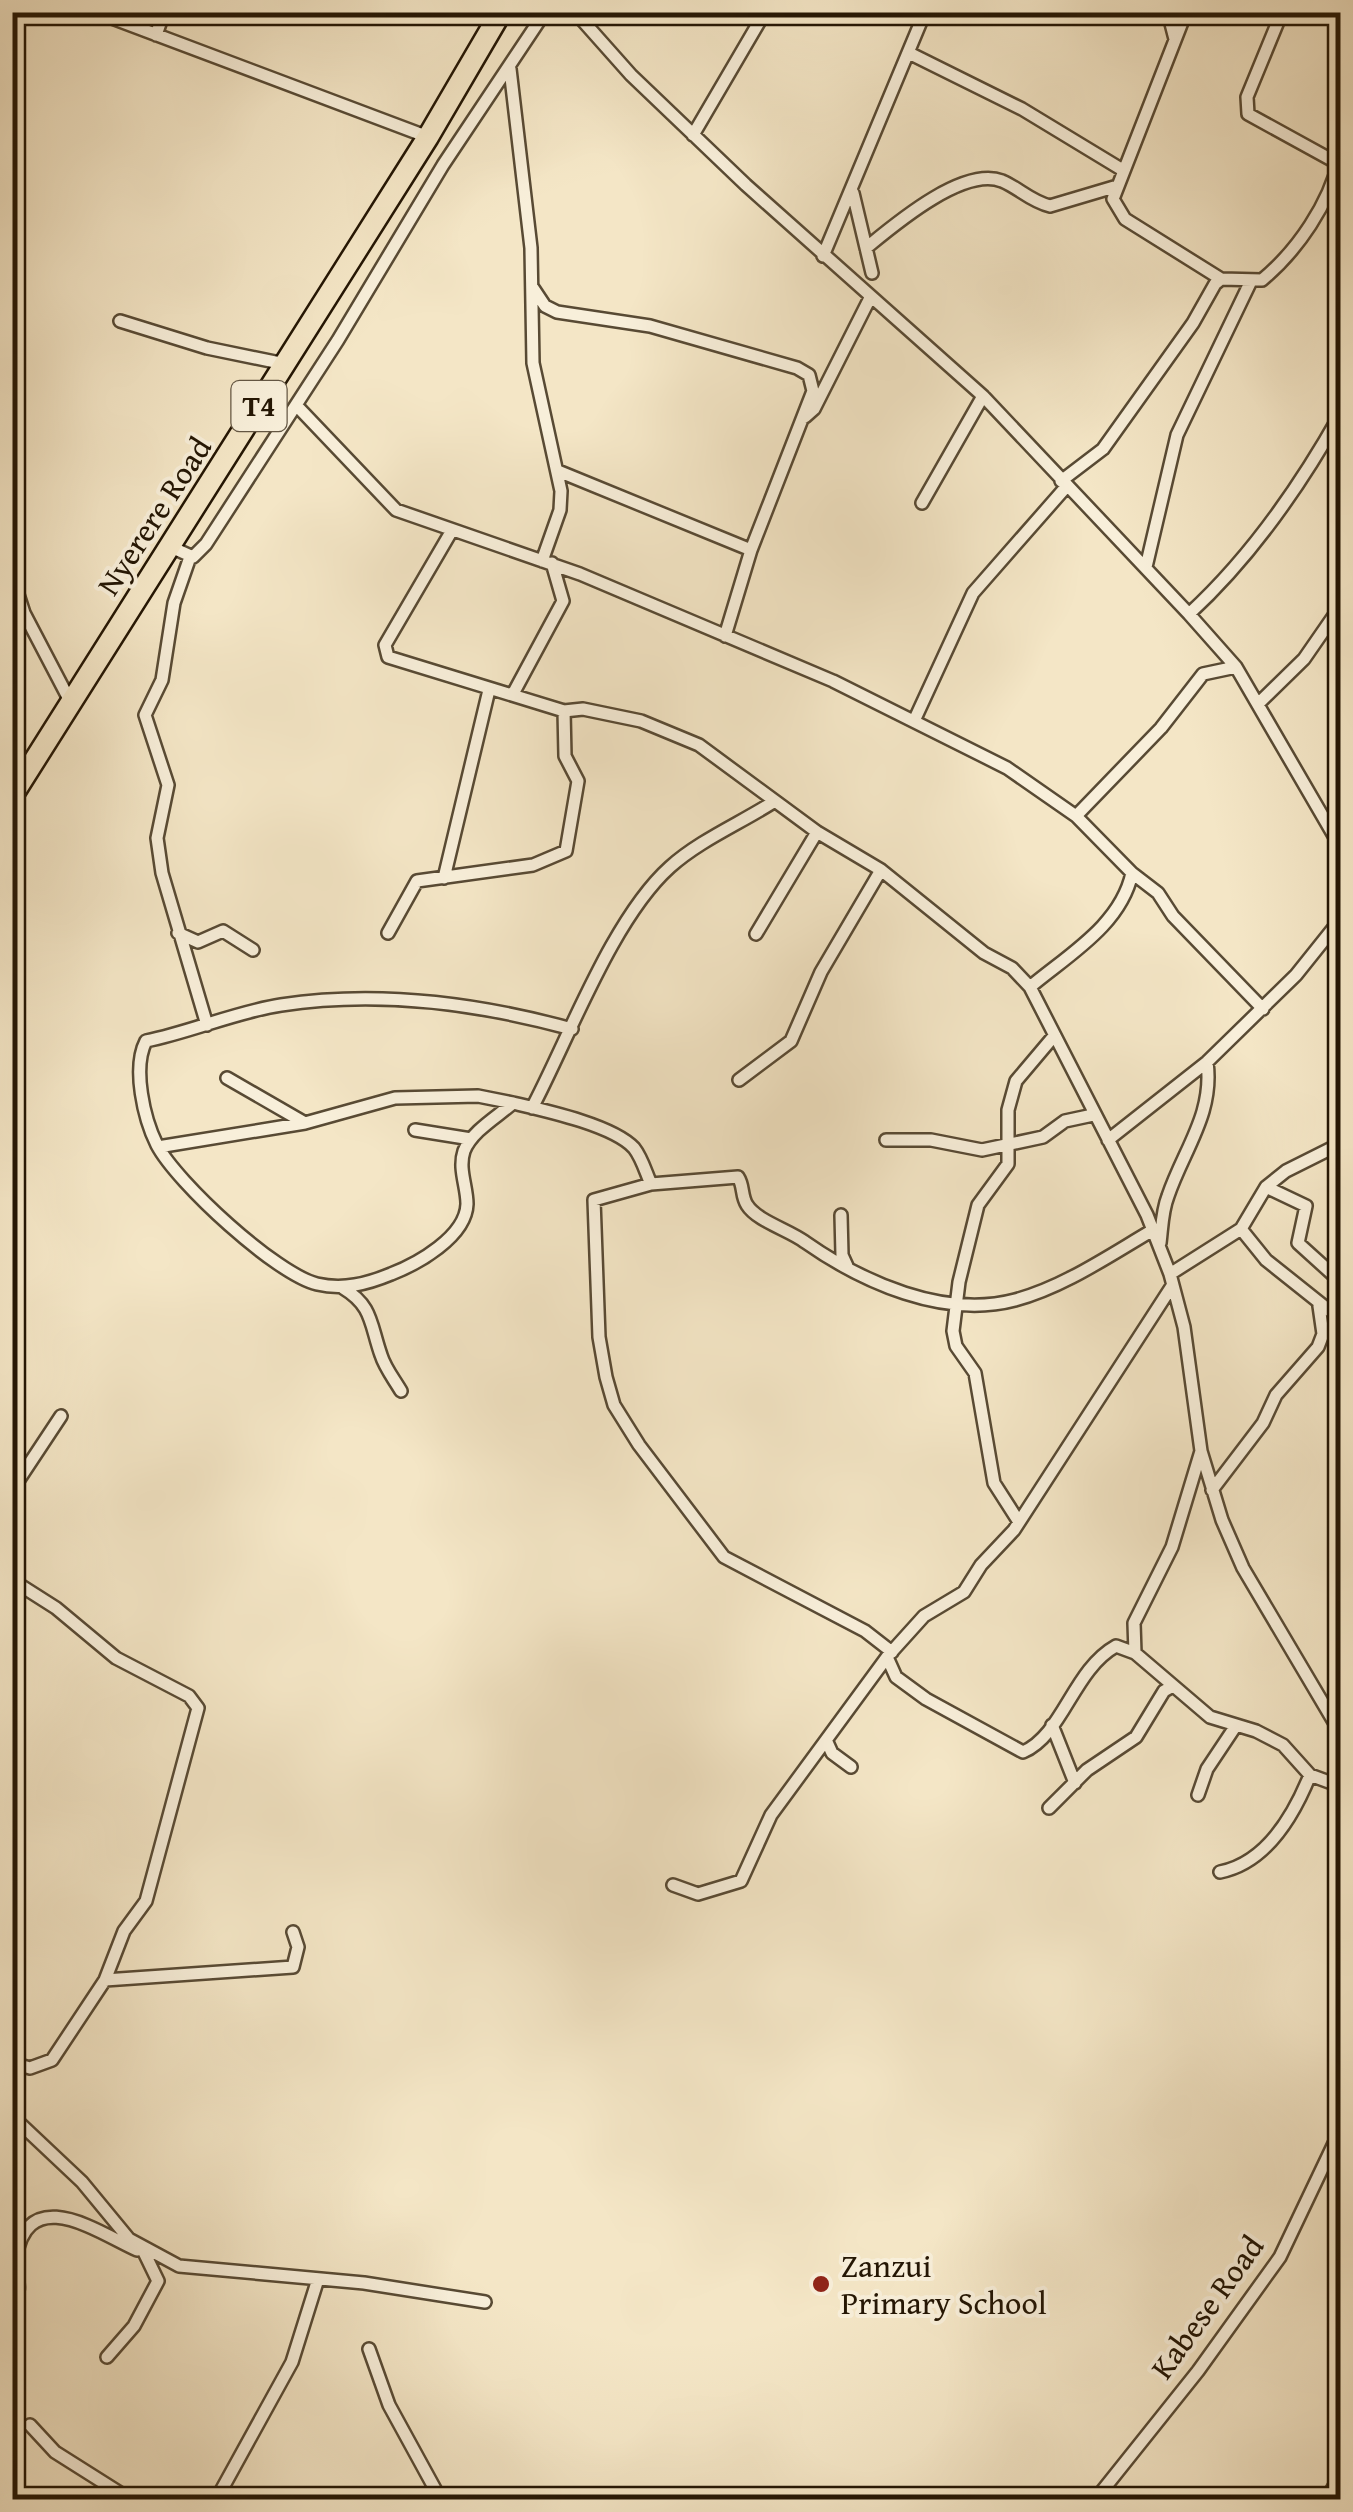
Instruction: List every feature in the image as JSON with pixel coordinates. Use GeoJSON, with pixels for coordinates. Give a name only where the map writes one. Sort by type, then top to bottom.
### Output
{"type":"FeatureCollection","features":[{"type":"Feature","properties":{"kind":"highway","name":"Nyerere Road"},"geometry":{"type":"LineString","coordinates":[[16,789],[70,701],[180,552],[285,364],[428,137],[497,14]]}},
{"type":"Feature","properties":{"kind":"street"},"geometry":{"type":"LineString","coordinates":[[96,12],[428,137]]}},
{"type":"Feature","properties":{"kind":"street"},"geometry":{"type":"LineString","coordinates":[[156,35],[164,12]]}},
{"type":"Feature","properties":{"kind":"street"},"geometry":{"type":"LineString","coordinates":[[207,1025],[178,932],[157,838],[168,785],[145,716],[162,680],[180,552],[206,544],[443,164],[545,12]]}},
{"type":"Feature","properties":{"kind":"street"},"geometry":{"type":"LineString","coordinates":[[575,12],[693,136],[983,396],[1190,614],[1236,667],[1260,703],[1340,846]]}},
{"type":"Feature","properties":{"kind":"street"},"geometry":{"type":"LineString","coordinates":[[693,136],[766,12]]}},
{"type":"Feature","properties":{"kind":"street"},"geometry":{"type":"LineString","coordinates":[[823,256],[853,193],[925,12]]}},
{"type":"Feature","properties":{"kind":"street"},"geometry":{"type":"LineString","coordinates":[[1168,12],[1175,39]]}},
{"type":"Feature","properties":{"kind":"street"},"geometry":{"type":"LineString","coordinates":[[1186,12],[1114,187],[1116,210],[1221,279],[1250,282],[1262,280],[1277,268],[1337,186],[1340,161],[1248,114],[1247,97],[1282,12]]}},
{"type":"Feature","properties":{"kind":"street"},"geometry":{"type":"LineString","coordinates":[[909,53],[1022,110],[1121,169]]}},
{"type":"Feature","properties":{"kind":"street"},"geometry":{"type":"LineString","coordinates":[[510,69],[532,288],[533,363],[558,472],[560,510],[547,562],[563,601],[514,692]]}},
{"type":"Feature","properties":{"kind":"street"},"geometry":{"type":"LineString","coordinates":[[866,248],[934,197],[975,183],[999,180],[1050,206],[1114,187]]}},
{"type":"Feature","properties":{"kind":"street"},"geometry":{"type":"LineString","coordinates":[[853,193],[872,274]]}},
{"type":"Feature","properties":{"kind":"street"},"geometry":{"type":"LineString","coordinates":[[914,721],[973,593],[1063,484],[1104,449],[1221,279]]}},
{"type":"Feature","properties":{"kind":"street"},"geometry":{"type":"LineString","coordinates":[[1146,567],[1177,435],[1250,282]]}},
{"type":"Feature","properties":{"kind":"street"},"geometry":{"type":"LineString","coordinates":[[532,288],[545,306],[557,312],[650,326],[798,368],[809,375],[813,391],[751,550],[725,636]]}},
{"type":"Feature","properties":{"kind":"street"},"geometry":{"type":"LineString","coordinates":[[801,421],[814,409],[870,298]]}},
{"type":"Feature","properties":{"kind":"street"},"geometry":{"type":"LineString","coordinates":[[120,321],[207,348],[285,364]]}},
{"type":"Feature","properties":{"kind":"street"},"geometry":{"type":"LineString","coordinates":[[922,503],[983,396]]}},
{"type":"Feature","properties":{"kind":"street"},"geometry":{"type":"LineString","coordinates":[[296,404],[396,510],[547,562],[762,648],[1007,768],[1076,816],[1158,894],[1173,916],[1263,1009]]}},
{"type":"Feature","properties":{"kind":"street"},"geometry":{"type":"LineString","coordinates":[[1190,614],[1231,573],[1310,468],[1340,415]]}},
{"type":"Feature","properties":{"kind":"street"},"geometry":{"type":"LineString","coordinates":[[558,472],[751,550]]}},
{"type":"Feature","properties":{"kind":"street"},"geometry":{"type":"LineString","coordinates":[[452,532],[385,645],[384,653],[489,690],[514,692],[564,711],[612,714],[664,728],[699,745],[817,832],[881,870],[984,952],[1012,968],[1030,988],[1153,1230],[1184,1327],[1201,1451],[1243,1568],[1340,1732]]}},
{"type":"Feature","properties":{"kind":"street"},"geometry":{"type":"LineString","coordinates":[[12,576],[24,613],[70,701]]}},
{"type":"Feature","properties":{"kind":"street"},"geometry":{"type":"LineString","coordinates":[[1260,703],[1304,659],[1340,607]]}},
{"type":"Feature","properties":{"kind":"street"},"geometry":{"type":"LineString","coordinates":[[1076,816],[1161,728],[1203,674],[1236,667]]}},
{"type":"Feature","properties":{"kind":"street"},"geometry":{"type":"LineString","coordinates":[[444,878],[489,690]]}},
{"type":"Feature","properties":{"kind":"street"},"geometry":{"type":"LineString","coordinates":[[388,933],[412,885],[533,865],[566,851],[578,782],[566,756],[564,711]]}},
{"type":"Feature","properties":{"kind":"street"},"geometry":{"type":"LineString","coordinates":[[12,730],[16,789]]}},
{"type":"Feature","properties":{"kind":"street"},"geometry":{"type":"LineString","coordinates":[[532,1108],[626,928],[668,868],[775,801]]}},
{"type":"Feature","properties":{"kind":"street"},"geometry":{"type":"LineString","coordinates":[[756,934],[817,832]]}},
{"type":"Feature","properties":{"kind":"street"},"geometry":{"type":"LineString","coordinates":[[738,1080],[791,1041],[821,972],[881,870]]}},
{"type":"Feature","properties":{"kind":"street"},"geometry":{"type":"LineString","coordinates":[[1030,988],[1112,917],[1132,873]]}},
{"type":"Feature","properties":{"kind":"street"},"geometry":{"type":"LineString","coordinates":[[1108,1140],[1208,1062],[1263,1009],[1340,920]]}},
{"type":"Feature","properties":{"kind":"street"},"geometry":{"type":"LineString","coordinates":[[178,932],[198,942],[223,932],[253,950]]}},
{"type":"Feature","properties":{"kind":"street"},"geometry":{"type":"LineString","coordinates":[[401,1391],[382,1358],[372,1314],[360,1298],[342,1288],[316,1284],[283,1267],[217,1211],[158,1147],[142,1086],[143,1047],[146,1041],[282,1004],[382,1000],[456,1003],[572,1030]]}},
{"type":"Feature","properties":{"kind":"street"},"geometry":{"type":"LineString","coordinates":[[1019,1522],[994,1483],[975,1373],[953,1337],[956,1303],[978,1205],[1002,1174],[1011,1144],[1008,1110],[1016,1081],[1054,1036]]}},
{"type":"Feature","properties":{"kind":"street"},"geometry":{"type":"LineString","coordinates":[[1159,1248],[1166,1198],[1206,1110],[1210,1091],[1208,1062]]}},
{"type":"Feature","properties":{"kind":"street"},"geometry":{"type":"LineString","coordinates":[[227,1078],[304,1123]]}},
{"type":"Feature","properties":{"kind":"street"},"geometry":{"type":"LineString","coordinates":[[158,1147],[304,1123],[396,1098],[478,1096],[532,1108],[625,1140],[638,1154],[652,1184]]}},
{"type":"Feature","properties":{"kind":"street"},"geometry":{"type":"LineString","coordinates":[[342,1288],[394,1274],[446,1240],[467,1209],[462,1160],[470,1139],[513,1104]]}},
{"type":"Feature","properties":{"kind":"street"},"geometry":{"type":"LineString","coordinates":[[886,1140],[931,1140],[982,1150],[1052,1134],[1065,1122],[1093,1116]]}},
{"type":"Feature","properties":{"kind":"street"},"geometry":{"type":"LineString","coordinates":[[415,1130],[470,1139]]}},
{"type":"Feature","properties":{"kind":"street"},"geometry":{"type":"LineString","coordinates":[[674,1885],[698,1894],[741,1881],[771,1816],[890,1655],[924,1616],[964,1592],[981,1564],[1019,1522],[1171,1280],[1242,1229],[1266,1187],[1340,1144]]}},
{"type":"Feature","properties":{"kind":"street"},"geometry":{"type":"LineString","coordinates":[[1153,1230],[1076,1275],[1018,1299],[956,1303],[898,1291],[754,1213],[744,1199],[738,1177],[652,1184],[595,1198],[591,1207],[599,1285],[598,1338],[614,1405],[655,1469],[724,1556],[864,1631],[890,1655],[900,1681],[1018,1751],[1028,1751],[1052,1725],[1081,1677],[1116,1646],[1135,1653],[1194,1708],[1235,1727],[1256,1730],[1282,1745],[1310,1775],[1340,1786]]}},
{"type":"Feature","properties":{"kind":"street"},"geometry":{"type":"LineString","coordinates":[[1266,1187],[1306,1206],[1298,1243],[1340,1281]]}},
{"type":"Feature","properties":{"kind":"street"},"geometry":{"type":"LineString","coordinates":[[840,1215],[842,1250],[848,1266]]}},
{"type":"Feature","properties":{"kind":"street"},"geometry":{"type":"LineString","coordinates":[[1242,1229],[1266,1260],[1340,1319]]}},
{"type":"Feature","properties":{"kind":"street"},"geometry":{"type":"LineString","coordinates":[[1212,1490],[1263,1423],[1276,1395],[1318,1348],[1323,1334],[1319,1306]]}},
{"type":"Feature","properties":{"kind":"street"},"geometry":{"type":"LineString","coordinates":[[12,1490],[61,1416]]}},
{"type":"Feature","properties":{"kind":"street"},"geometry":{"type":"LineString","coordinates":[[1135,1653],[1134,1623],[1172,1547],[1201,1451]]}},
{"type":"Feature","properties":{"kind":"street"},"geometry":{"type":"LineString","coordinates":[[12,1580],[56,1608],[116,1658],[197,1702],[182,1776],[146,1900],[124,1931],[105,1980],[52,2060],[30,2068],[12,2063]]}},
{"type":"Feature","properties":{"kind":"street"},"geometry":{"type":"LineString","coordinates":[[1049,1808],[1136,1736],[1164,1691],[1173,1686]]}},
{"type":"Feature","properties":{"kind":"street"},"geometry":{"type":"LineString","coordinates":[[1052,1725],[1075,1783]]}},
{"type":"Feature","properties":{"kind":"street"},"geometry":{"type":"LineString","coordinates":[[1198,1795],[1207,1769],[1235,1727]]}},
{"type":"Feature","properties":{"kind":"street"},"geometry":{"type":"LineString","coordinates":[[828,1742],[832,1753],[850,1767]]}},
{"type":"Feature","properties":{"kind":"street"},"geometry":{"type":"LineString","coordinates":[[1220,1872],[1246,1866],[1260,1852],[1293,1813],[1310,1775]]}},
{"type":"Feature","properties":{"kind":"street"},"geometry":{"type":"LineString","coordinates":[[105,1980],[293,1967],[298,1947],[293,1932]]}},
{"type":"Feature","properties":{"kind":"street"},"geometry":{"type":"LineString","coordinates":[[12,2116],[144,2251],[158,2284],[134,2326],[108,2357]]}},
{"type":"Feature","properties":{"kind":"street","name":"Kabese Road"},"geometry":{"type":"LineString","coordinates":[[1098,2496],[1198,2371],[1280,2257],[1340,2131]]}},
{"type":"Feature","properties":{"kind":"street"},"geometry":{"type":"LineString","coordinates":[[12,2310],[21,2285],[18,2252],[32,2227],[49,2216],[65,2216],[192,2271],[318,2279],[485,2302]]}},
{"type":"Feature","properties":{"kind":"street"},"geometry":{"type":"LineString","coordinates":[[216,2500],[292,2362],[318,2279]]}},
{"type":"Feature","properties":{"kind":"street"},"geometry":{"type":"LineString","coordinates":[[369,2348],[390,2406],[441,2500]]}},
{"type":"Feature","properties":{"kind":"street"},"geometry":{"type":"LineString","coordinates":[[30,2425],[70,2463],[131,2500]]}},
{"type":"Feature","properties":{"kind":"street"},"geometry":{"type":"LineString","coordinates":[[1326,2500],[1340,2476]]}},
{"type":"Feature","properties":{"kind":"street"},"geometry":{"type":"LineString","coordinates":[[1098,2496],[1274,2500]]}},
{"type":"Feature","properties":{"kind":"place","name":"Zanzui Primary School"},"geometry":{"type":"Point","coordinates":[821,2284]}}]}
